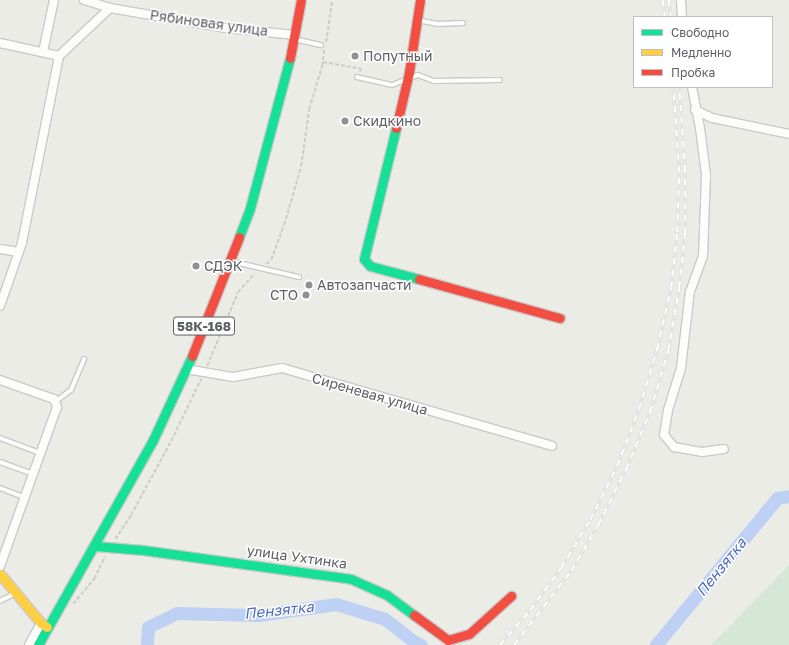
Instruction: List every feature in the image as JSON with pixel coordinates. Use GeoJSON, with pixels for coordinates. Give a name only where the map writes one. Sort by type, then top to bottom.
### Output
{"type":"FeatureCollection","features":[{"type":"Feature","properties":{"kind":"street"},"geometry":{"type":"LineString","coordinates":[[43,52],[54,0]]}},
{"type":"Feature","properties":{"kind":"street","name":"Рябиновая улица"},"geometry":{"type":"LineString","coordinates":[[84,0],[110,8],[226,28],[294,37]]}},
{"type":"Feature","properties":{"kind":"street","name":"58К-168"},"geometry":{"type":"LineString","coordinates":[[38,645],[44,625],[95,546],[152,440],[186,369],[250,208],[288,68],[301,0]]}},
{"type":"Feature","properties":{"kind":"street"},"geometry":{"type":"LineString","coordinates":[[420,0],[407,78],[364,259],[370,266],[560,318]]}},
{"type":"Feature","properties":{"kind":"street"},"geometry":{"type":"LineString","coordinates":[[681,0],[682,16]]}},
{"type":"Feature","properties":{"kind":"street"},"geometry":{"type":"LineString","coordinates":[[0,306],[19,252],[59,56],[110,8]]}},
{"type":"Feature","properties":{"kind":"street"},"geometry":{"type":"LineString","coordinates":[[0,42],[59,56]]}},
{"type":"Feature","properties":{"kind":"street"},"geometry":{"type":"LineString","coordinates":[[692,88],[700,128],[706,175],[703,256],[690,291],[681,368],[668,410],[664,435],[674,447],[702,452],[724,450]]}},
{"type":"Feature","properties":{"kind":"street"},"geometry":{"type":"LineString","coordinates":[[696,110],[712,118],[789,134]]}},
{"type":"Feature","properties":{"kind":"street"},"geometry":{"type":"LineString","coordinates":[[0,249],[19,252]]}},
{"type":"Feature","properties":{"kind":"street","name":"Сиреневая улица"},"geometry":{"type":"LineString","coordinates":[[186,369],[233,377],[282,368],[552,446]]}},
{"type":"Feature","properties":{"kind":"street"},"geometry":{"type":"LineString","coordinates":[[0,380],[54,399],[57,407],[0,566]]}},
{"type":"Feature","properties":{"kind":"street","name":"улица Ухтинка"},"geometry":{"type":"LineString","coordinates":[[95,546],[143,550],[351,579],[387,595],[448,640],[469,634],[511,596]]}},
{"type":"Feature","properties":{"kind":"street"},"geometry":{"type":"LineString","coordinates":[[0,574],[44,625],[29,645]]}},
{"type":"Feature","properties":{"kind":"lane"},"geometry":{"type":"LineString","coordinates":[[417,20],[437,24],[463,23]]}},
{"type":"Feature","properties":{"kind":"lane"},"geometry":{"type":"LineString","coordinates":[[294,37],[321,45]]}},
{"type":"Feature","properties":{"kind":"lane"},"geometry":{"type":"LineString","coordinates":[[358,77],[392,85],[418,75],[434,81],[500,80]]}},
{"type":"Feature","properties":{"kind":"lane"},"geometry":{"type":"LineString","coordinates":[[230,261],[300,277]]}},
{"type":"Feature","properties":{"kind":"lane"},"geometry":{"type":"LineString","coordinates":[[55,402],[71,390],[84,359]]}},
{"type":"Feature","properties":{"kind":"lane"},"geometry":{"type":"LineString","coordinates":[[0,438],[40,453]]}},
{"type":"Feature","properties":{"kind":"lane"},"geometry":{"type":"LineString","coordinates":[[0,462],[33,474]]}},
{"type":"Feature","properties":{"kind":"lane"},"geometry":{"type":"LineString","coordinates":[[0,488],[25,497]]}},
{"type":"Feature","properties":{"kind":"lane"},"geometry":{"type":"LineString","coordinates":[[0,601],[16,593]]}},
{"type":"Feature","properties":{"kind":"path"},"geometry":{"type":"LineString","coordinates":[[69,606],[74,604],[94,579],[109,548],[131,515],[171,441],[204,372],[238,292],[260,268],[271,260],[284,225],[301,166],[309,109],[322,62],[332,0]]}},
{"type":"Feature","properties":{"kind":"path"},"geometry":{"type":"LineString","coordinates":[[322,62],[361,69],[358,77]]}},
{"type":"Feature","properties":{"kind":"green space"},"geometry":{"type":"Polygon","coordinates":[[[789,565],[789,645],[711,645],[789,565]]]}},
{"type":"Feature","properties":{"kind":"waterway","name":"Пензятка"},"geometry":{"type":"LineString","coordinates":[[656,645],[777,498],[789,496]]}},
{"type":"Feature","properties":{"kind":"waterway","name":"Пензятка"},"geometry":{"type":"LineString","coordinates":[[147,645],[148,627],[177,613],[259,615],[336,604],[385,619],[413,641],[421,645]]}},
{"type":"Feature","properties":{"kind":"railway"},"geometry":{"type":"LineString","coordinates":[[663,0],[665,16]]}},
{"type":"Feature","properties":{"kind":"railway"},"geometry":{"type":"LineString","coordinates":[[669,0],[671,16]]}},
{"type":"Feature","properties":{"kind":"railway"},"geometry":{"type":"LineString","coordinates":[[500,645],[530,610],[561,568],[590,520],[617,466],[639,409],[657,349],[671,288],[677,232],[679,172],[673,88]]}},
{"type":"Feature","properties":{"kind":"railway"},"geometry":{"type":"LineString","coordinates":[[514,645],[571,571],[598,525],[626,469],[650,412],[668,351],[679,287],[685,233],[685,171],[679,88]]}},
{"type":"Feature","properties":{"kind":"traffic: fast"},"geometry":{"type":"LineString","coordinates":[[239,237],[250,208],[290,58]]}},
{"type":"Feature","properties":{"kind":"traffic: fast"},"geometry":{"type":"LineString","coordinates":[[396,128],[364,259],[370,266],[419,279]]}},
{"type":"Feature","properties":{"kind":"traffic: fast"},"geometry":{"type":"LineString","coordinates":[[38,645],[153,440],[192,356]]}},
{"type":"Feature","properties":{"kind":"traffic: fast"},"geometry":{"type":"LineString","coordinates":[[95,546],[143,550],[351,579],[387,595],[414,615]]}},
{"type":"Feature","properties":{"kind":"traffic: slow"},"geometry":{"type":"LineString","coordinates":[[0,574],[41,623],[47,627]]}},
{"type":"Feature","properties":{"kind":"traffic: jam"},"geometry":{"type":"LineString","coordinates":[[290,58],[301,0]]}},
{"type":"Feature","properties":{"kind":"traffic: jam"},"geometry":{"type":"LineString","coordinates":[[396,128],[409,72],[420,0]]}},
{"type":"Feature","properties":{"kind":"traffic: jam"},"geometry":{"type":"LineString","coordinates":[[192,356],[239,237]]}},
{"type":"Feature","properties":{"kind":"traffic: jam"},"geometry":{"type":"LineString","coordinates":[[419,279],[560,318]]}},
{"type":"Feature","properties":{"kind":"traffic: jam"},"geometry":{"type":"LineString","coordinates":[[414,615],[448,640],[469,634],[511,596]]}},
{"type":"Feature","properties":{"kind":"place","name":"Попутный"},"geometry":{"type":"Point","coordinates":[355,56]}},
{"type":"Feature","properties":{"kind":"place","name":"Скидкино"},"geometry":{"type":"Point","coordinates":[345,121]}},
{"type":"Feature","properties":{"kind":"place","name":"СДЭК"},"geometry":{"type":"Point","coordinates":[196,266]}},
{"type":"Feature","properties":{"kind":"place","name":"Автозапчасти"},"geometry":{"type":"Point","coordinates":[309,285]}},
{"type":"Feature","properties":{"kind":"place","name":"СТО"},"geometry":{"type":"Point","coordinates":[306,295]}}]}
